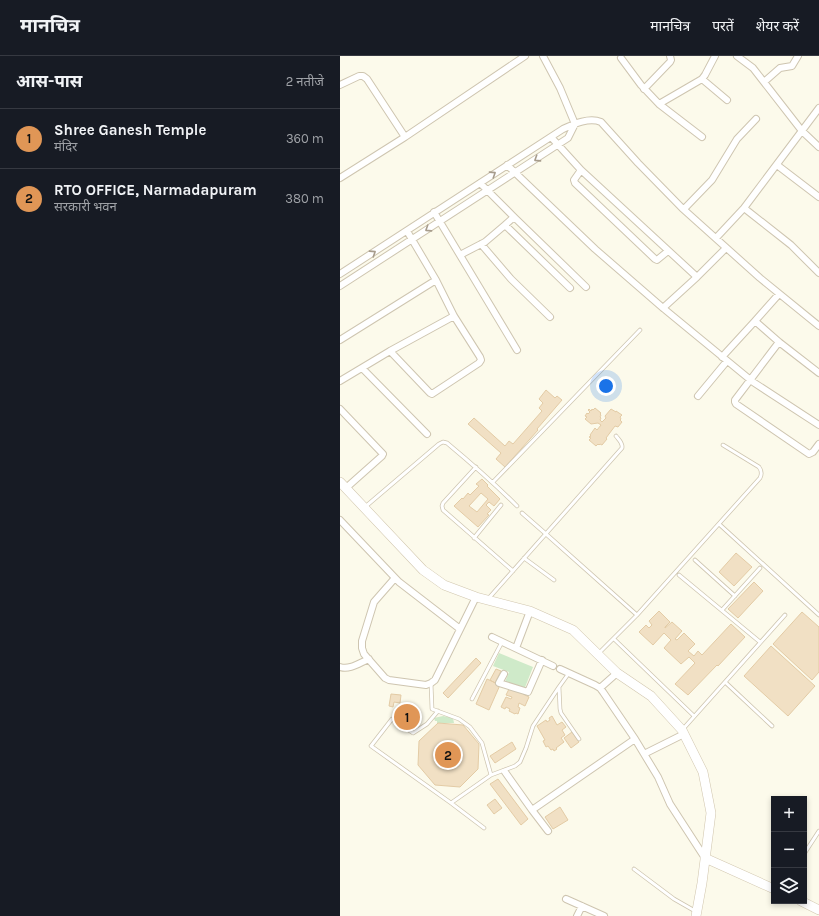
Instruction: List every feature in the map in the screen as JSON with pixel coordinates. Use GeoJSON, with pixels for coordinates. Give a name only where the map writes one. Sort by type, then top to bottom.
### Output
{"type":"FeatureCollection","features":[{"type":"Feature","properties":{"kind":"main road"},"geometry":{"type":"LineString","coordinates":[[343,485],[422,570],[444,585],[476,597],[530,611],[573,630],[617,673],[651,696],[683,732],[703,772],[711,813],[702,883],[696,914]]}},
{"type":"Feature","properties":{"kind":"main road"},"geometry":{"type":"LineString","coordinates":[[705,858],[771,888]]}},
{"type":"Feature","properties":{"kind":"main road"},"geometry":{"type":"LineString","coordinates":[[807,904],[819,910]]}},
{"type":"Feature","properties":{"kind":"street"},"geometry":{"type":"LineString","coordinates":[[340,178],[405,137],[525,56]]}},
{"type":"Feature","properties":{"kind":"street"},"geometry":{"type":"LineString","coordinates":[[340,286],[568,138],[575,124],[560,88],[543,56]]}},
{"type":"Feature","properties":{"kind":"street"},"geometry":{"type":"LineString","coordinates":[[644,89],[670,62],[670,56]]}},
{"type":"Feature","properties":{"kind":"street"},"geometry":{"type":"LineString","coordinates":[[658,104],[702,79],[715,56]]}},
{"type":"Feature","properties":{"kind":"street"},"geometry":{"type":"LineString","coordinates":[[737,56],[750,65],[802,131],[819,147]]}},
{"type":"Feature","properties":{"kind":"street"},"geometry":{"type":"LineString","coordinates":[[764,82],[780,68],[792,66],[798,56]]}},
{"type":"Feature","properties":{"kind":"street"},"geometry":{"type":"LineString","coordinates":[[622,58],[644,89],[658,104],[702,137]]}},
{"type":"Feature","properties":{"kind":"street"},"geometry":{"type":"LineString","coordinates":[[340,85],[359,76],[367,78],[405,137]]}},
{"type":"Feature","properties":{"kind":"street"},"geometry":{"type":"LineString","coordinates":[[702,79],[727,100]]}},
{"type":"Feature","properties":{"kind":"street"},"geometry":{"type":"LineString","coordinates":[[716,238],[744,208],[819,108]]}},
{"type":"Feature","properties":{"kind":"street"},"geometry":{"type":"LineString","coordinates":[[340,274],[563,129],[575,124],[597,120],[601,122],[638,163],[684,209],[726,248],[819,326]]}},
{"type":"Feature","properties":{"kind":"street"},"geometry":{"type":"LineString","coordinates":[[684,209],[712,180],[737,139],[756,120]]}},
{"type":"Feature","properties":{"kind":"street"},"geometry":{"type":"LineString","coordinates":[[551,137],[581,170],[697,277]]}},
{"type":"Feature","properties":{"kind":"street"},"geometry":{"type":"LineString","coordinates":[[507,165],[595,249],[663,308],[750,380],[819,425]]}},
{"type":"Feature","properties":{"kind":"street"},"geometry":{"type":"LineString","coordinates":[[777,165],[819,197]]}},
{"type":"Feature","properties":{"kind":"street"},"geometry":{"type":"LineString","coordinates":[[581,170],[574,180],[575,183],[656,260],[668,251]]}},
{"type":"Feature","properties":{"kind":"street"},"geometry":{"type":"LineString","coordinates":[[480,183],[586,287]]}},
{"type":"Feature","properties":{"kind":"street"},"geometry":{"type":"LineString","coordinates":[[744,208],[787,242],[818,270]]}},
{"type":"Feature","properties":{"kind":"street"},"geometry":{"type":"LineString","coordinates":[[434,212],[517,350]]}},
{"type":"Feature","properties":{"kind":"street"},"geometry":{"type":"LineString","coordinates":[[460,255],[481,244],[505,226],[514,217]]}},
{"type":"Feature","properties":{"kind":"street"},"geometry":{"type":"LineString","coordinates":[[505,226],[570,288]]}},
{"type":"Feature","properties":{"kind":"street"},"geometry":{"type":"LineString","coordinates":[[390,351],[432,394],[479,363],[481,360],[454,316],[436,280],[407,231]]}},
{"type":"Feature","properties":{"kind":"street"},"geometry":{"type":"LineString","coordinates":[[481,244],[511,278],[550,317]]}},
{"type":"Feature","properties":{"kind":"street"},"geometry":{"type":"LineString","coordinates":[[663,308],[726,248]]}},
{"type":"Feature","properties":{"kind":"street"},"geometry":{"type":"LineString","coordinates":[[340,340],[436,280]]}},
{"type":"Feature","properties":{"kind":"street"},"geometry":{"type":"LineString","coordinates":[[698,396],[755,321],[779,294]]}},
{"type":"Feature","properties":{"kind":"street"},"geometry":{"type":"LineString","coordinates":[[340,381],[390,351],[454,316]]}},
{"type":"Feature","properties":{"kind":"street"},"geometry":{"type":"LineString","coordinates":[[755,321],[778,342],[819,373]]}},
{"type":"Feature","properties":{"kind":"street"},"geometry":{"type":"LineString","coordinates":[[778,342],[735,402],[809,454],[811,454],[819,444]]}},
{"type":"Feature","properties":{"kind":"street"},"geometry":{"type":"LineString","coordinates":[[362,368],[427,434]]}},
{"type":"Feature","properties":{"kind":"street"},"geometry":{"type":"LineString","coordinates":[[340,409],[383,454],[343,485]]}},
{"type":"Feature","properties":{"kind":"street"},"geometry":{"type":"LineString","coordinates":[[340,520],[395,578],[460,629]]}},
{"type":"Feature","properties":{"kind":"street"},"geometry":{"type":"LineString","coordinates":[[395,578],[374,602],[362,641],[364,654],[385,678],[389,680],[426,685],[435,680],[476,597]]}},
{"type":"Feature","properties":{"kind":"street"},"geometry":{"type":"LineString","coordinates":[[516,648],[530,611]]}},
{"type":"Feature","properties":{"kind":"street"},"geometry":{"type":"LineString","coordinates":[[492,637],[554,666]]}},
{"type":"Feature","properties":{"kind":"street"},"geometry":{"type":"LineString","coordinates":[[340,667],[350,668],[369,659]]}},
{"type":"Feature","properties":{"kind":"street"},"geometry":{"type":"LineString","coordinates":[[504,674],[499,683],[528,692],[542,660]]}},
{"type":"Feature","properties":{"kind":"street"},"geometry":{"type":"LineString","coordinates":[[560,669],[600,688],[635,739],[658,777],[670,804],[705,858]]}},
{"type":"Feature","properties":{"kind":"street"},"geometry":{"type":"LineString","coordinates":[[600,688],[617,673]]}},
{"type":"Feature","properties":{"kind":"street"},"geometry":{"type":"LineString","coordinates":[[644,754],[683,732]]}},
{"type":"Feature","properties":{"kind":"street"},"geometry":{"type":"LineString","coordinates":[[532,810],[635,739]]}},
{"type":"Feature","properties":{"kind":"street"},"geometry":{"type":"LineString","coordinates":[[505,772],[548,831]]}},
{"type":"Feature","properties":{"kind":"street"},"geometry":{"type":"LineString","coordinates":[[566,899],[604,916]]}},
{"type":"Feature","properties":{"kind":"street"},"geometry":{"type":"LineString","coordinates":[[577,916],[582,906]]}},
{"type":"Feature","properties":{"kind":"lane"},"geometry":{"type":"LineString","coordinates":[[493,482],[640,330]]}},
{"type":"Feature","properties":{"kind":"lane"},"geometry":{"type":"LineString","coordinates":[[487,600],[622,448],[621,442],[616,436]]}},
{"type":"Feature","properties":{"kind":"lane"},"geometry":{"type":"LineString","coordinates":[[364,508],[443,442],[447,442],[476,467],[517,506]]}},
{"type":"Feature","properties":{"kind":"lane"},"geometry":{"type":"LineString","coordinates":[[598,654],[637,615],[762,475],[762,470],[759,467],[723,445]]}},
{"type":"Feature","properties":{"kind":"lane"},"geometry":{"type":"LineString","coordinates":[[476,467],[443,503],[443,510],[513,571]]}},
{"type":"Feature","properties":{"kind":"lane"},"geometry":{"type":"LineString","coordinates":[[474,538],[501,505]]}},
{"type":"Feature","properties":{"kind":"lane"},"geometry":{"type":"LineString","coordinates":[[522,513],[637,615]]}},
{"type":"Feature","properties":{"kind":"lane"},"geometry":{"type":"LineString","coordinates":[[719,524],[819,615]]}},
{"type":"Feature","properties":{"kind":"lane"},"geometry":{"type":"LineString","coordinates":[[524,558],[554,580]]}},
{"type":"Feature","properties":{"kind":"lane"},"geometry":{"type":"LineString","coordinates":[[695,560],[735,596]]}},
{"type":"Feature","properties":{"kind":"lane"},"geometry":{"type":"LineString","coordinates":[[722,610],[760,568]]}},
{"type":"Feature","properties":{"kind":"lane"},"geometry":{"type":"LineString","coordinates":[[680,575],[760,642]]}},
{"type":"Feature","properties":{"kind":"lane"},"geometry":{"type":"LineString","coordinates":[[683,732],[694,716],[784,615]]}},
{"type":"Feature","properties":{"kind":"lane"},"geometry":{"type":"LineString","coordinates":[[614,639],[694,716]]}},
{"type":"Feature","properties":{"kind":"lane"},"geometry":{"type":"LineString","coordinates":[[472,699],[502,642]]}},
{"type":"Feature","properties":{"kind":"lane"},"geometry":{"type":"LineString","coordinates":[[450,803],[491,775],[515,766],[520,762],[533,726],[569,673]]}},
{"type":"Feature","properties":{"kind":"lane"},"geometry":{"type":"LineString","coordinates":[[725,682],[772,726]]}},
{"type":"Feature","properties":{"kind":"lane"},"geometry":{"type":"LineString","coordinates":[[431,683],[432,708],[459,719],[470,727],[482,743],[491,775]]}},
{"type":"Feature","properties":{"kind":"lane"},"geometry":{"type":"LineString","coordinates":[[560,687],[561,713],[579,739]]}},
{"type":"Feature","properties":{"kind":"lane"},"geometry":{"type":"LineString","coordinates":[[438,711],[428,724],[413,733],[392,719],[371,746],[484,828]]}},
{"type":"Feature","properties":{"kind":"lane"},"geometry":{"type":"LineString","coordinates":[[807,849],[819,831]]}},
{"type":"Feature","properties":{"kind":"lane"},"geometry":{"type":"LineString","coordinates":[[634,869],[696,914]]}},
{"type":"Feature","properties":{"kind":"green space"},"geometry":{"type":"Polygon","coordinates":[[[499,653],[533,667],[524,690],[505,682],[509,672],[493,666],[499,653]]]}},
{"type":"Feature","properties":{"kind":"green space"},"geometry":{"type":"Polygon","coordinates":[[[443,716],[453,718],[454,723],[437,723],[437,721],[435,721],[434,718],[443,716]]]}},
{"type":"Feature","properties":{"kind":"building"},"geometry":{"type":"Polygon","coordinates":[[[546,390],[555,398],[557,396],[562,400],[505,467],[496,459],[501,453],[468,424],[474,418],[505,446],[509,441],[513,444],[542,411],[539,408],[543,403],[539,399],[546,390]]]}},
{"type":"Feature","properties":{"kind":"building"},"geometry":{"type":"Polygon","coordinates":[[[595,408],[601,413],[600,420],[602,422],[611,409],[622,415],[620,420],[622,422],[618,427],[615,426],[602,445],[598,444],[596,446],[589,440],[591,438],[589,437],[595,428],[597,430],[601,425],[598,423],[591,424],[585,419],[587,417],[585,416],[587,413],[588,414],[590,412],[588,410],[589,409],[591,411],[595,408]]]}},
{"type":"Feature","properties":{"kind":"building"},"geometry":{"type":"Polygon","coordinates":[[[482,479],[500,499],[494,506],[489,502],[486,505],[491,510],[487,514],[489,515],[478,527],[454,506],[468,493],[470,495],[479,486],[476,484],[482,479]],[[481,493],[469,506],[477,512],[488,499],[481,493]]]}},
{"type":"Feature","properties":{"kind":"building"},"geometry":{"type":"Polygon","coordinates":[[[736,553],[752,567],[734,586],[719,572],[736,553]]]}},
{"type":"Feature","properties":{"kind":"building"},"geometry":{"type":"Polygon","coordinates":[[[754,582],[763,591],[738,618],[728,609],[754,582]]]}},
{"type":"Feature","properties":{"kind":"building"},"geometry":{"type":"Polygon","coordinates":[[[659,611],[670,622],[665,628],[672,622],[682,631],[675,639],[677,640],[684,633],[695,644],[688,651],[694,656],[698,651],[702,655],[731,624],[745,637],[688,695],[675,684],[695,663],[689,657],[681,664],[664,648],[671,640],[664,633],[653,645],[639,632],[646,625],[649,628],[652,625],[649,621],[659,611]]]}},
{"type":"Feature","properties":{"kind":"building"},"geometry":{"type":"Polygon","coordinates":[[[802,612],[819,627],[819,672],[812,680],[773,644],[802,612]]]}},
{"type":"Feature","properties":{"kind":"building"},"geometry":{"type":"Polygon","coordinates":[[[771,646],[815,686],[788,716],[744,676],[771,646]]]}},
{"type":"Feature","properties":{"kind":"building"},"geometry":{"type":"Polygon","coordinates":[[[476,658],[481,663],[448,698],[443,693],[476,658]]]}},
{"type":"Feature","properties":{"kind":"building"},"geometry":{"type":"Polygon","coordinates":[[[496,669],[501,671],[495,683],[490,680],[496,669]]]}},
{"type":"Feature","properties":{"kind":"building"},"geometry":{"type":"Polygon","coordinates":[[[487,679],[500,685],[489,710],[476,704],[487,679]]]}},
{"type":"Feature","properties":{"kind":"building"},"geometry":{"type":"Polygon","coordinates":[[[510,687],[524,693],[523,694],[529,697],[525,706],[519,703],[518,707],[520,708],[518,714],[509,711],[510,709],[506,707],[505,709],[501,707],[506,697],[511,699],[512,697],[506,695],[510,687]]]}},
{"type":"Feature","properties":{"kind":"building"},"geometry":{"type":"Polygon","coordinates":[[[391,694],[401,695],[400,703],[394,702],[393,707],[389,706],[391,694]]]}},
{"type":"Feature","properties":{"kind":"building"},"geometry":{"type":"Polygon","coordinates":[[[403,712],[413,715],[411,721],[401,719],[403,712]]]}},
{"type":"Feature","properties":{"kind":"building"},"geometry":{"type":"Polygon","coordinates":[[[552,716],[557,725],[562,722],[566,727],[562,730],[565,735],[561,738],[564,742],[554,751],[548,746],[546,747],[543,741],[545,740],[537,726],[546,720],[547,722],[550,720],[549,718],[552,716]]]}},
{"type":"Feature","properties":{"kind":"building"},"geometry":{"type":"Polygon","coordinates":[[[438,723],[463,725],[479,744],[478,769],[460,787],[435,785],[418,765],[419,741],[438,723]]]}},
{"type":"Feature","properties":{"kind":"building"},"geometry":{"type":"Polygon","coordinates":[[[572,732],[579,742],[571,748],[564,738],[572,732]]]}},
{"type":"Feature","properties":{"kind":"building"},"geometry":{"type":"Polygon","coordinates":[[[512,742],[516,749],[495,763],[490,756],[512,742]]]}},
{"type":"Feature","properties":{"kind":"building"},"geometry":{"type":"Polygon","coordinates":[[[498,779],[528,819],[521,825],[490,784],[498,779]]]}},
{"type":"Feature","properties":{"kind":"building"},"geometry":{"type":"Polygon","coordinates":[[[495,799],[502,808],[494,814],[487,805],[495,799]]]}},
{"type":"Feature","properties":{"kind":"building"},"geometry":{"type":"Polygon","coordinates":[[[560,807],[568,820],[553,829],[545,817],[560,807]]]}},
{"type":"Feature","properties":{"kind":"place","name":"Shree Ganesh Temple"},"geometry":{"type":"Point","coordinates":[407,717]}},
{"type":"Feature","properties":{"kind":"place","name":"RTO OFFICE, Narmadapuram"},"geometry":{"type":"Point","coordinates":[448,755]}}]}
